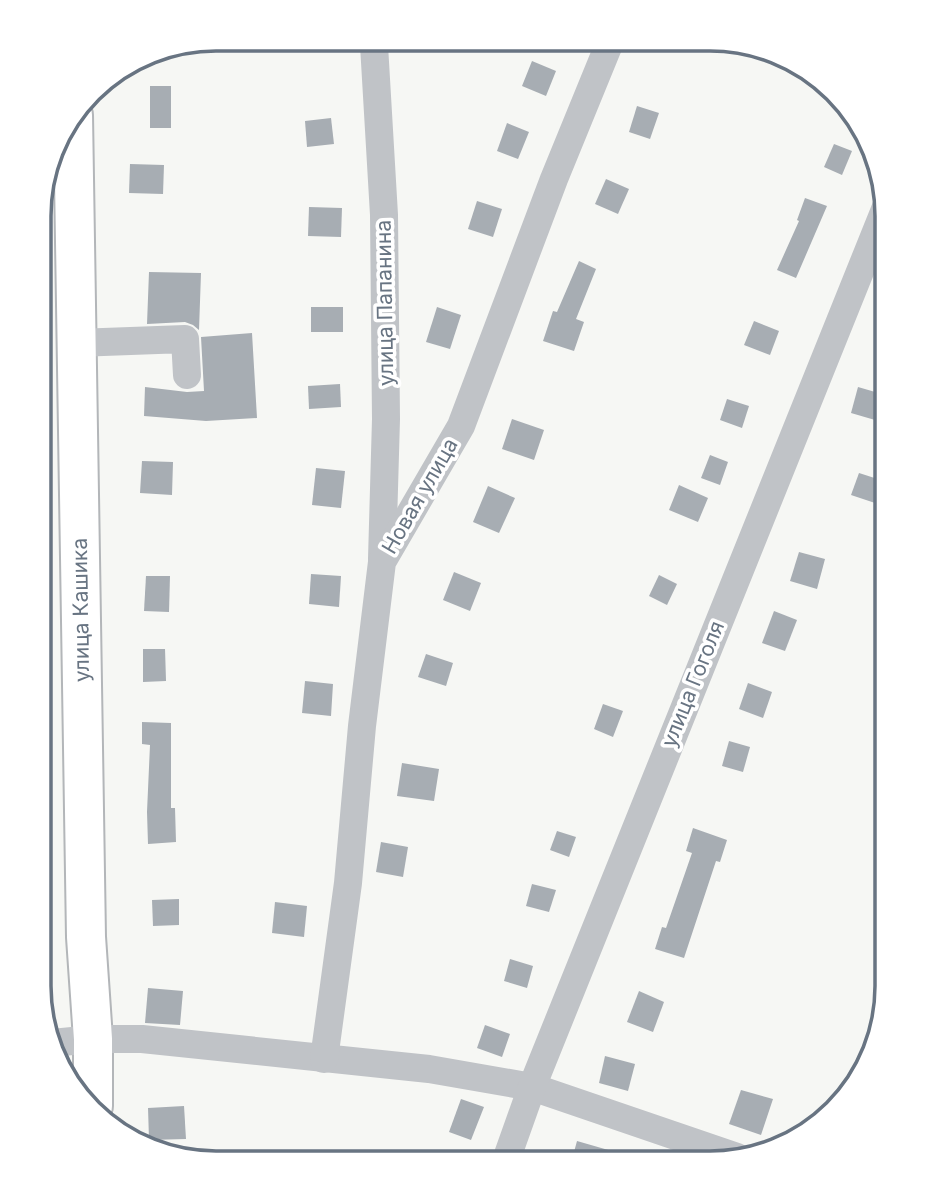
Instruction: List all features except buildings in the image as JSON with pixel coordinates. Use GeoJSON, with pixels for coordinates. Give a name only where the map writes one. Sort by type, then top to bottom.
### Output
{"type":"FeatureCollection","features":[{"type":"Feature","properties":{"kind":"highway","name":"улица Кашика"},"geometry":{"type":"LineString","coordinates":[[73,133],[86,937],[93,1039],[93,1096]]}},
{"type":"Feature","properties":{"kind":"street","name":"улица Папанина"},"geometry":{"type":"LineString","coordinates":[[374,51],[384,215],[386,419],[382,562]]}},
{"type":"Feature","properties":{"kind":"street","name":"Новая улица"},"geometry":{"type":"LineString","coordinates":[[324,1059],[348,883],[362,726],[382,562],[461,426],[554,179],[606,51]]}},
{"type":"Feature","properties":{"kind":"street","name":"улица Гоголя"},"geometry":{"type":"LineString","coordinates":[[509,1151],[531,1087],[875,234]]}},
{"type":"Feature","properties":{"kind":"street"},"geometry":{"type":"LineString","coordinates":[[76,344],[185,340],[187,375]]}},
{"type":"Feature","properties":{"kind":"street"},"geometry":{"type":"LineString","coordinates":[[61,1042],[93,1039],[142,1040],[429,1069],[531,1087],[719,1151]]}}]}
